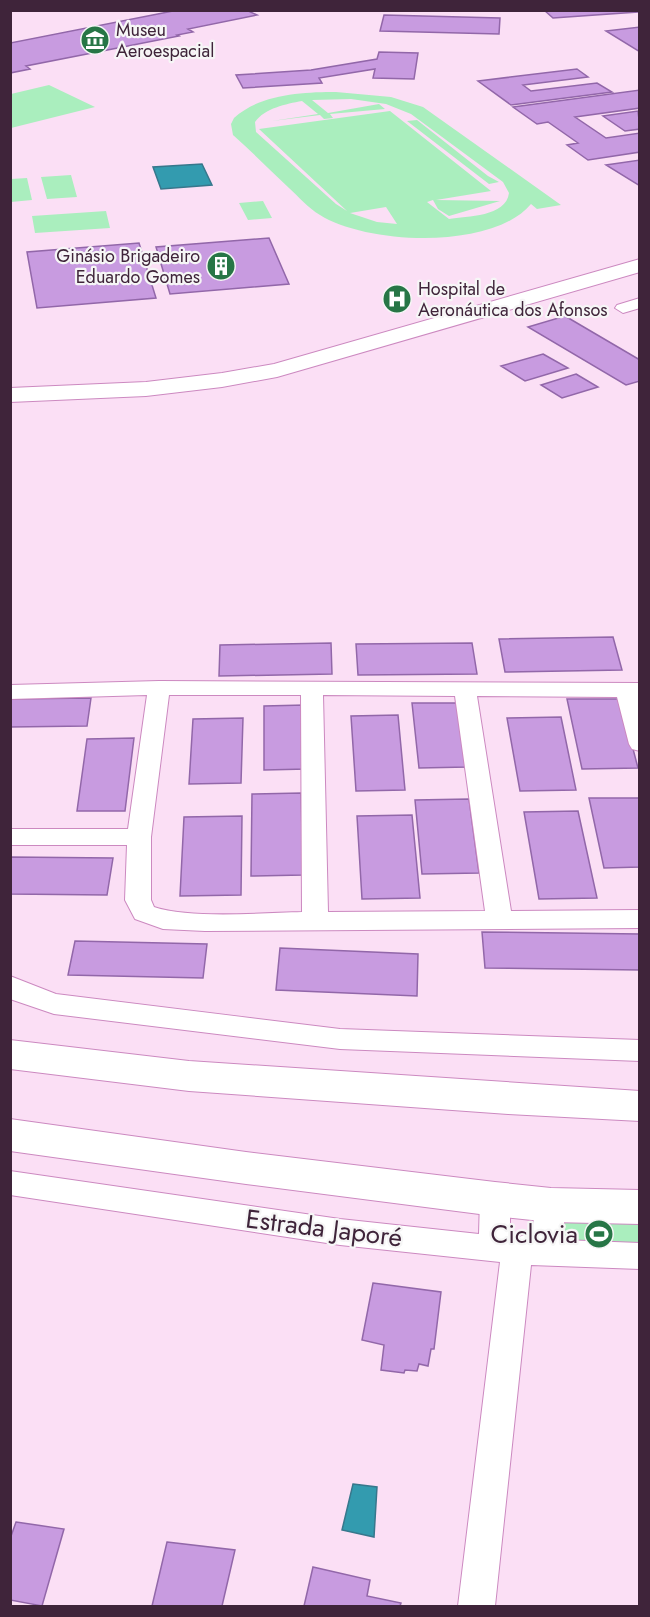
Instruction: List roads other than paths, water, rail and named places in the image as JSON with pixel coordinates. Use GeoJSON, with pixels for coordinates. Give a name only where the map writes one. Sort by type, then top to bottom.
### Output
{"type":"FeatureCollection","features":[{"type":"Feature","properties":{"kind":"main road"},"geometry":{"type":"LineString","coordinates":[[10,395],[146,389],[222,380],[277,370],[639,265]]}},
{"type":"Feature","properties":{"kind":"main road"},"geometry":{"type":"LineString","coordinates":[[10,1054],[189,1076],[639,1106]]}},
{"type":"Feature","properties":{"kind":"main road"},"geometry":{"type":"LineString","coordinates":[[10,1135],[246,1168],[495,1199],[551,1204],[639,1207]]}},
{"type":"Feature","properties":{"kind":"street"},"geometry":{"type":"LineString","coordinates":[[623,308],[639,303]]}},
{"type":"Feature","properties":{"kind":"street"},"geometry":{"type":"LineString","coordinates":[[159,688],[139,837],[138,900],[144,913],[163,920],[205,922],[639,919]]}},
{"type":"Feature","properties":{"kind":"street"},"geometry":{"type":"LineString","coordinates":[[10,692],[159,688],[633,690],[639,744]]}},
{"type":"Feature","properties":{"kind":"street"},"geometry":{"type":"LineString","coordinates":[[312,688],[315,921]]}},
{"type":"Feature","properties":{"kind":"street"},"geometry":{"type":"LineString","coordinates":[[465,691],[499,919]]}},
{"type":"Feature","properties":{"kind":"street"},"geometry":{"type":"LineString","coordinates":[[10,837],[139,837]]}},
{"type":"Feature","properties":{"kind":"street"},"geometry":{"type":"LineString","coordinates":[[10,986],[54,1004],[340,1039],[639,1051]]}},
{"type":"Feature","properties":{"kind":"street","name":"Estrada Japoré"},"geometry":{"type":"LineString","coordinates":[[10,1183],[340,1232],[517,1251],[639,1256]]}},
{"type":"Feature","properties":{"kind":"street"},"geometry":{"type":"LineString","coordinates":[[495,1199],[494,1237],[517,1251]]}},
{"type":"Feature","properties":{"kind":"street"},"geometry":{"type":"LineString","coordinates":[[517,1251],[546,1240],[551,1204]]}},
{"type":"Feature","properties":{"kind":"street"},"geometry":{"type":"LineString","coordinates":[[477,1606],[517,1251]]}},
{"type":"Feature","properties":{"kind":"water"},"geometry":{"type":"Polygon","coordinates":[[[202,164],[212,185],[161,189],[153,167],[202,164]]]}},
{"type":"Feature","properties":{"kind":"water"},"geometry":{"type":"Polygon","coordinates":[[[353,1484],[377,1487],[374,1537],[342,1530],[353,1484]]]}},
{"type":"Feature","properties":{"kind":"place","name":"Museu Aeroespacial"},"geometry":{"type":"Point","coordinates":[95,40]}},
{"type":"Feature","properties":{"kind":"place","name":"Ginásio Brigadeiro Eduardo Gomes"},"geometry":{"type":"Point","coordinates":[221,266]}},
{"type":"Feature","properties":{"kind":"place","name":"Hospital de Aeronáutica dos Afonsos"},"geometry":{"type":"Point","coordinates":[397,299]}},
{"type":"Feature","properties":{"kind":"place","name":"Ciclovia"},"geometry":{"type":"Point","coordinates":[599,1234]}}]}
